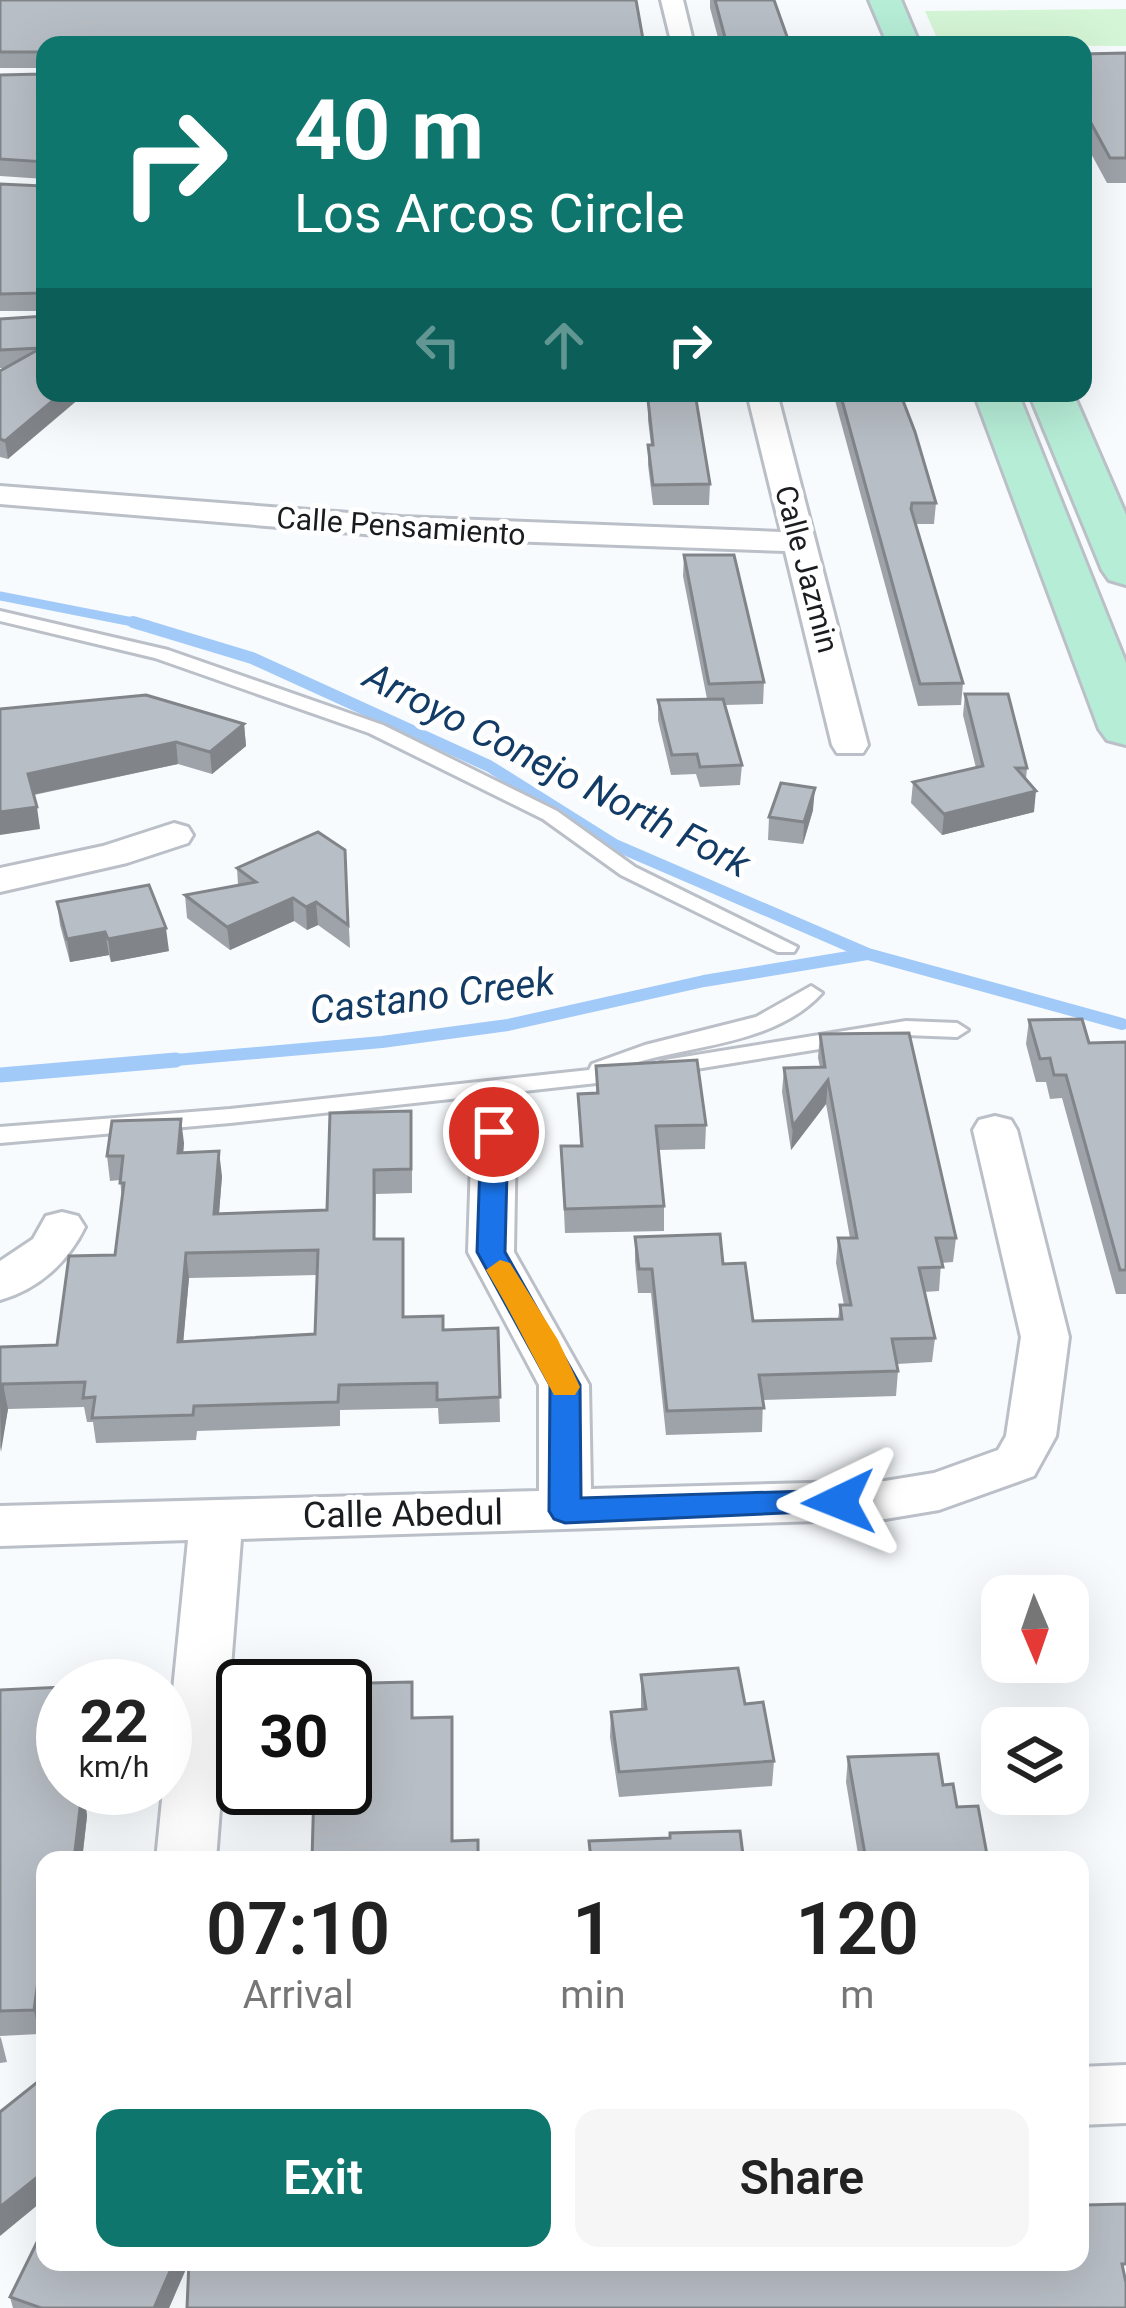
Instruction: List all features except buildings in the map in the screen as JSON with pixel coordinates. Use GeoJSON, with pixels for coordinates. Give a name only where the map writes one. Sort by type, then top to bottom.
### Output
{"type":"FeatureCollection","features":[{"type":"Feature","properties":{"kind":"main road"},"geometry":{"type":"LineString","coordinates":[[885,0],[900,36]]}},
{"type":"Feature","properties":{"kind":"main road"},"geometry":{"type":"LineString","coordinates":[[1000,402],[1122,708]]}},
{"type":"Feature","properties":{"kind":"main road"},"geometry":{"type":"LineString","coordinates":[[1055,402],[1126,570]]}},
{"type":"Feature","properties":{"kind":"street"},"geometry":{"type":"LineString","coordinates":[[673,0],[680,36]]}},
{"type":"Feature","properties":{"kind":"street","name":"Calle Jazmin"},"geometry":{"type":"LineString","coordinates":[[764,402],[850,745]]}},
{"type":"Feature","properties":{"kind":"street","name":"Calle Pensamiento"},"geometry":{"type":"LineString","coordinates":[[0,495],[578,537],[802,542]]}},
{"type":"Feature","properties":{"kind":"street"},"geometry":{"type":"LineString","coordinates":[[0,880],[113,855],[174,835]]}},
{"type":"Feature","properties":{"kind":"street","name":"Calle Abedul"},"geometry":{"type":"LineString","coordinates":[[0,1526],[885,1500],[939,1491],[1016,1462],[1031,1436],[1046,1336],[994,1130]]}},
{"type":"Feature","properties":{"kind":"street"},"geometry":{"type":"LineString","coordinates":[[494,1132],[491,1252],[565,1385],[565,1511]]}},
{"type":"Feature","properties":{"kind":"street"},"geometry":{"type":"LineString","coordinates":[[0,1284],[51,1249],[62,1227]]}},
{"type":"Feature","properties":{"kind":"street"},"geometry":{"type":"LineString","coordinates":[[187,1851],[216,1519]]}},
{"type":"Feature","properties":{"kind":"street"},"geometry":{"type":"LineString","coordinates":[[1089,2096],[1126,2094]]}},
{"type":"Feature","properties":{"kind":"lane"},"geometry":{"type":"LineString","coordinates":[[0,616],[161,654],[376,729],[550,815],[628,871],[786,946]]}},
{"type":"Feature","properties":{"kind":"lane"},"geometry":{"type":"LineString","coordinates":[[582,1078],[622,1058],[669,1043],[772,1021],[812,993]]}},
{"type":"Feature","properties":{"kind":"lane"},"geometry":{"type":"LineString","coordinates":[[0,1135],[582,1078],[759,1055],[906,1028],[957,1030]]}},
{"type":"Feature","properties":{"kind":"green space"},"geometry":{"type":"Polygon","coordinates":[[[1126,9],[1126,46],[1092,46],[1092,36],[936,36],[925,11],[1126,9]]]}},
{"type":"Feature","properties":{"kind":"waterway","name":"Arroyo Conejo North Fork"},"geometry":{"type":"LineString","coordinates":[[0,596],[134,622]]}},
{"type":"Feature","properties":{"kind":"waterway","name":"Arroyo Conejo North Fork"},"geometry":{"type":"LineString","coordinates":[[134,622],[148,625]]}},
{"type":"Feature","properties":{"kind":"waterway","name":"Arroyo Conejo North Fork"},"geometry":{"type":"LineString","coordinates":[[134,622],[252,658],[489,766],[615,845],[868,954],[1122,1024]]}},
{"type":"Feature","properties":{"kind":"waterway","name":"Castano Creek"},"geometry":{"type":"LineString","coordinates":[[150,1062],[382,1042],[508,1025],[704,981],[867,954]]}},
{"type":"Feature","properties":{"kind":"waterway","name":"Castano Creek"},"geometry":{"type":"LineString","coordinates":[[150,1062],[176,1060]]}},
{"type":"Feature","properties":{"kind":"waterway","name":"Castano Creek"},"geometry":{"type":"LineString","coordinates":[[0,1075],[150,1062]]}},
{"type":"Feature","properties":{"kind":"waterway","name":"Castano Creek"},"geometry":{"type":"LineString","coordinates":[[141,1063],[150,1062]]}},
{"type":"Feature","properties":{"kind":"slow traffic"},"geometry":{"type":"LineString","coordinates":[[500,1270],[565,1387]]}},
{"type":"Feature","properties":{"kind":"route"},"geometry":{"type":"LineString","coordinates":[[494,1132],[491,1252],[565,1385],[565,1511],[839,1502]]}}]}
